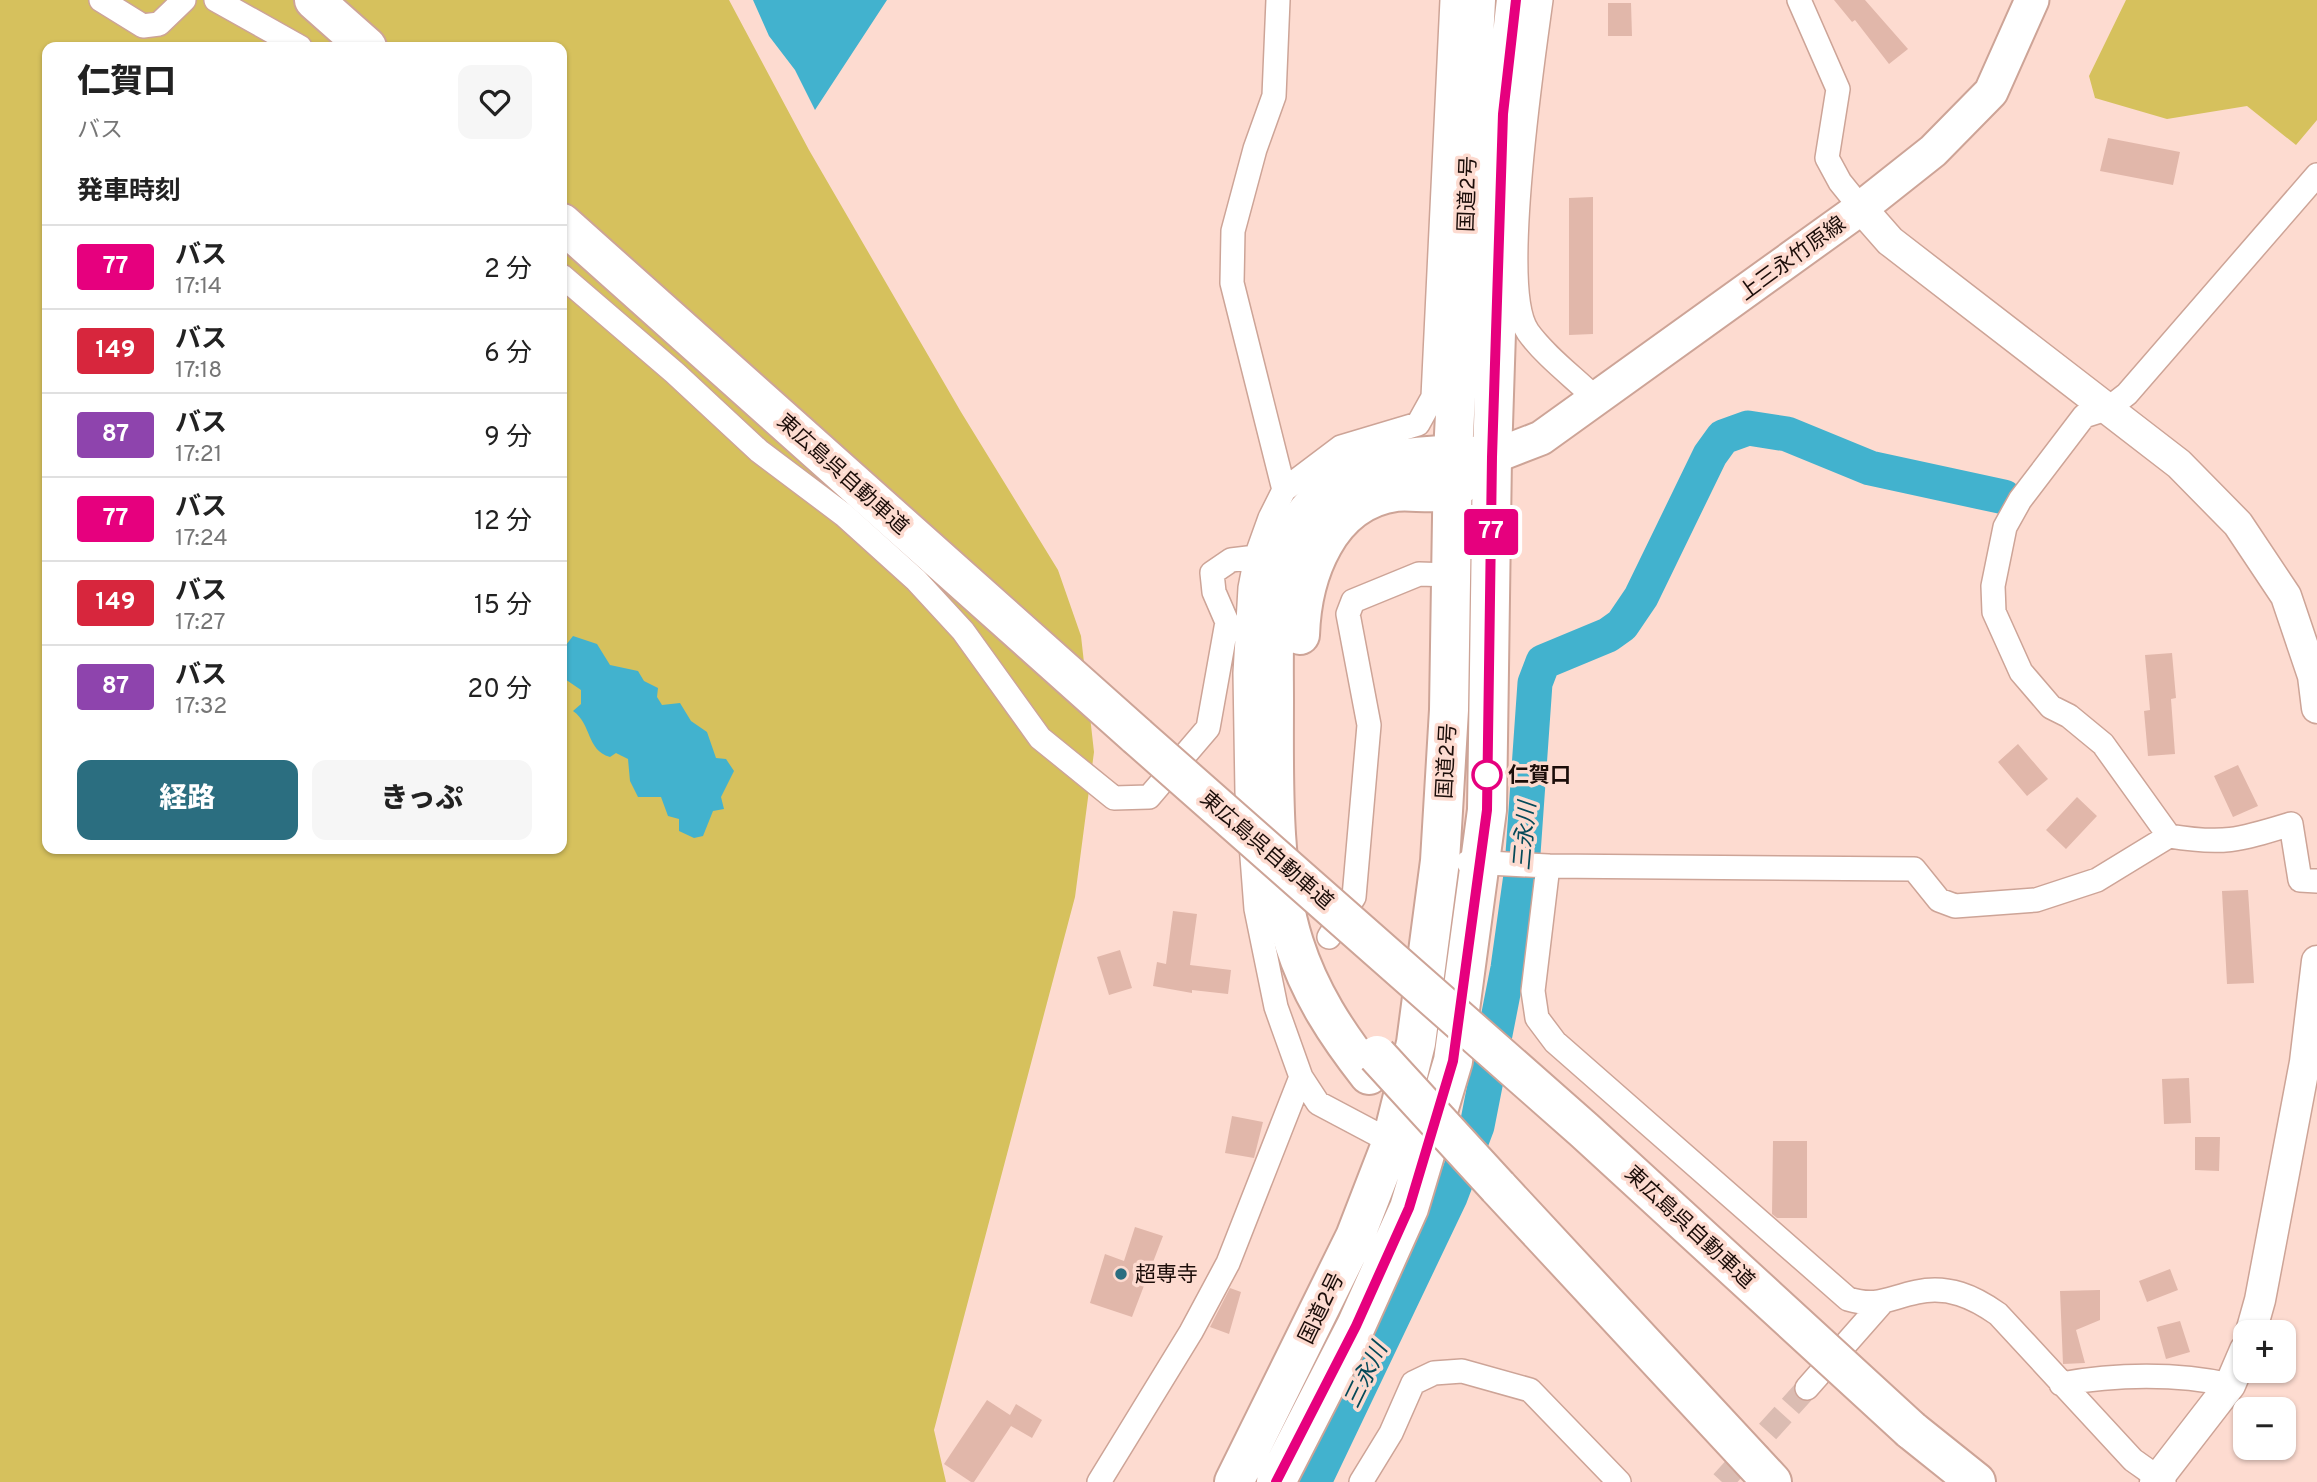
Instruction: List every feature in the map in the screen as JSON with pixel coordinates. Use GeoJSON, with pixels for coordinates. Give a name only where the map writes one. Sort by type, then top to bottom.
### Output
{"type":"FeatureCollection","features":[{"type":"Feature","properties":{"kind":"highway"},"geometry":{"type":"LineString","coordinates":[[314,0],[361,42]]}},
{"type":"Feature","properties":{"kind":"highway","name":"国道2号"},"geometry":{"type":"LineString","coordinates":[[1276,1482],[1356,1326],[1409,1208],[1408,1148],[1416,1043],[1440,861],[1449,710],[1453,472],[1451,302],[1476,0]]}},
{"type":"Feature","properties":{"kind":"highway","name":"国道2号"},"geometry":{"type":"LineString","coordinates":[[1234,1482],[1327,1296],[1453,1061],[1487,810],[1492,457],[1503,114],[1516,0]]}},
{"type":"Feature","properties":{"kind":"highway","name":"東広島呉自動車道"},"geometry":{"type":"LineString","coordinates":[[567,227],[1584,1130],[1968,1482]]}},
{"type":"Feature","properties":{"kind":"highway"},"geometry":{"type":"LineString","coordinates":[[1492,457],[1453,472],[1382,461],[1330,489],[1308,511],[1290,542],[1275,622],[1274,755],[1281,889],[1293,940],[1312,993],[1338,1035],[1373,1065],[1493,1197],[1741,1482]]}},
{"type":"Feature","properties":{"kind":"highway"},"geometry":{"type":"LineString","coordinates":[[1493,1197],[1772,1482]]}},
{"type":"Feature","properties":{"kind":"highway"},"geometry":{"type":"LineString","coordinates":[[1911,1430],[1976,1482]]}},
{"type":"Feature","properties":{"kind":"main road","name":"上三永竹原線"},"geometry":{"type":"LineString","coordinates":[[1492,457],[1541,438],[1861,208],[1933,151],[1992,92],[2032,0]]}},
{"type":"Feature","properties":{"kind":"street"},"geometry":{"type":"LineString","coordinates":[[101,0],[143,26],[159,24],[184,0]]}},
{"type":"Feature","properties":{"kind":"street"},"geometry":{"type":"LineString","coordinates":[[216,0],[291,42]]}},
{"type":"Feature","properties":{"kind":"street"},"geometry":{"type":"LineString","coordinates":[[1278,0],[1274,96],[1255,149],[1233,231],[1232,283],[1284,490]]}},
{"type":"Feature","properties":{"kind":"street"},"geometry":{"type":"LineString","coordinates":[[1408,1148],[1318,1104],[1301,1077],[1273,994],[1256,909],[1247,792],[1245,673],[1250,588],[1256,557],[1270,517],[1284,490],[1341,447],[1418,424],[1433,397],[1451,302],[1452,0]]}},
{"type":"Feature","properties":{"kind":"street"},"geometry":{"type":"LineString","coordinates":[[1541,0],[1525,117],[1515,276],[1518,310],[1527,331],[1596,399]]}},
{"type":"Feature","properties":{"kind":"street"},"geometry":{"type":"LineString","coordinates":[[1799,0],[1838,89],[1827,158],[1840,182],[1890,242],[2179,464],[2238,524],[2286,596],[2313,676],[2317,709]]}},
{"type":"Feature","properties":{"kind":"street"},"geometry":{"type":"LineString","coordinates":[[2169,836],[2103,744],[2069,716],[2051,707],[2021,672],[1994,612],[1993,586],[2005,527],[2084,416],[2109,408],[2127,394],[2317,175]]}},
{"type":"Feature","properties":{"kind":"street"},"geometry":{"type":"LineString","coordinates":[[567,280],[675,373],[759,451],[844,515],[916,580],[963,631],[1040,738],[1114,798],[1149,797],[1208,728],[1227,622],[1214,592],[1212,573],[1231,560],[1256,557]]}},
{"type":"Feature","properties":{"kind":"street"},"geometry":{"type":"LineString","coordinates":[[1329,937],[1353,897],[1369,725],[1348,614],[1353,601],[1419,574],[1451,575]]}},
{"type":"Feature","properties":{"kind":"street"},"geometry":{"type":"LineString","coordinates":[[1440,861],[1548,866],[1914,869],[1939,900],[1955,906],[2036,900],[2097,880],[2169,836],[2200,841],[2235,842],[2291,824],[2300,880],[2317,881]]}},
{"type":"Feature","properties":{"kind":"street"},"geometry":{"type":"LineString","coordinates":[[1548,866],[1533,991],[1537,1018],[1555,1042],[1848,1299],[1867,1305],[1881,1304],[1918,1292],[1943,1290],[1975,1297],[1998,1314],[2133,1460],[2159,1480],[2233,1378]]}},
{"type":"Feature","properties":{"kind":"street"},"geometry":{"type":"LineString","coordinates":[[2254,1320],[2305,1062],[2317,961]]}},
{"type":"Feature","properties":{"kind":"street"},"geometry":{"type":"LineString","coordinates":[[1273,994],[1294,975]]}},
{"type":"Feature","properties":{"kind":"street"},"geometry":{"type":"LineString","coordinates":[[1099,1482],[1191,1332],[1228,1264],[1301,1077]]}},
{"type":"Feature","properties":{"kind":"street"},"geometry":{"type":"LineString","coordinates":[[1807,1388],[1881,1304]]}},
{"type":"Feature","properties":{"kind":"street"},"geometry":{"type":"LineString","coordinates":[[1361,1482],[1391,1433],[1413,1384],[1434,1373],[1462,1371],[1531,1390],[1619,1482]]}},
{"type":"Feature","properties":{"kind":"street"},"geometry":{"type":"LineString","coordinates":[[2062,1384],[2098,1377],[2208,1380],[2230,1385]]}},
{"type":"Feature","properties":{"kind":"shaded area"},"geometry":{"type":"Polygon","coordinates":[[[0,0],[729,0],[809,150],[961,412],[1058,570],[1081,636],[1094,752],[1075,897],[934,1430],[946,1482],[0,1482],[0,0]]]}},
{"type":"Feature","properties":{"kind":"shaded area"},"geometry":{"type":"Polygon","coordinates":[[[2126,0],[2317,0],[2317,120],[2296,145],[2247,106],[2167,119],[2095,98],[2089,76],[2126,0]]]}},
{"type":"Feature","properties":{"kind":"water"},"geometry":{"type":"Polygon","coordinates":[[[753,0],[887,0],[815,110],[795,70],[769,36],[753,0]]]}},
{"type":"Feature","properties":{"kind":"water"},"geometry":{"type":"Polygon","coordinates":[[[573,636],[597,644],[610,665],[638,671],[644,681],[658,688],[657,697],[662,705],[680,703],[691,721],[707,732],[716,758],[726,759],[734,771],[721,797],[724,809],[713,811],[703,836],[694,838],[679,831],[679,819],[668,816],[661,797],[638,797],[630,781],[628,759],[616,753],[610,757],[597,749],[579,716],[573,711],[581,704],[581,690],[567,680],[567,644],[573,636]]]}},
{"type":"Feature","properties":{"kind":"building"},"geometry":{"type":"Polygon","coordinates":[[[1834,0],[1865,0],[1908,49],[1889,64],[1855,20],[1852,22],[1834,0]]]}},
{"type":"Feature","properties":{"kind":"building"},"geometry":{"type":"Polygon","coordinates":[[[1608,3],[1631,3],[1632,36],[1608,36],[1608,3]]]}},
{"type":"Feature","properties":{"kind":"building"},"geometry":{"type":"Polygon","coordinates":[[[2108,138],[2180,152],[2173,185],[2100,171],[2108,138]]]}},
{"type":"Feature","properties":{"kind":"building"},"geometry":{"type":"Polygon","coordinates":[[[1593,197],[1593,334],[1569,335],[1569,198],[1593,197]]]}},
{"type":"Feature","properties":{"kind":"building"},"geometry":{"type":"Polygon","coordinates":[[[2172,653],[2176,698],[2171,699],[2175,754],[2148,756],[2144,711],[2150,710],[2145,655],[2172,653]]]}},
{"type":"Feature","properties":{"kind":"building"},"geometry":{"type":"Polygon","coordinates":[[[2018,744],[2048,779],[2027,796],[1998,762],[2018,744]]]}},
{"type":"Feature","properties":{"kind":"building"},"geometry":{"type":"Polygon","coordinates":[[[2238,765],[2258,806],[2233,817],[2214,776],[2238,765]]]}},
{"type":"Feature","properties":{"kind":"building"},"geometry":{"type":"Polygon","coordinates":[[[2077,797],[2097,816],[2066,849],[2046,830],[2077,797]]]}},
{"type":"Feature","properties":{"kind":"building"},"geometry":{"type":"Polygon","coordinates":[[[2248,890],[2254,983],[2227,984],[2222,891],[2248,890]]]}},
{"type":"Feature","properties":{"kind":"building"},"geometry":{"type":"Polygon","coordinates":[[[1173,911],[1197,914],[1190,965],[1231,970],[1228,994],[1192,990],[1192,993],[1153,986],[1157,962],[1166,964],[1173,911]]]}},
{"type":"Feature","properties":{"kind":"building"},"geometry":{"type":"Polygon","coordinates":[[[1120,950],[1132,988],[1109,995],[1097,957],[1120,950]]]}},
{"type":"Feature","properties":{"kind":"building"},"geometry":{"type":"Polygon","coordinates":[[[2189,1078],[2191,1123],[2164,1124],[2162,1079],[2189,1078]]]}},
{"type":"Feature","properties":{"kind":"building"},"geometry":{"type":"Polygon","coordinates":[[[1232,1116],[1263,1122],[1254,1158],[1225,1153],[1232,1116]]]}},
{"type":"Feature","properties":{"kind":"building"},"geometry":{"type":"Polygon","coordinates":[[[2195,1137],[2220,1137],[2219,1171],[2195,1170],[2195,1137]]]}},
{"type":"Feature","properties":{"kind":"building"},"geometry":{"type":"Polygon","coordinates":[[[1773,1141],[1807,1141],[1807,1218],[1777,1218],[1772,1214],[1773,1141]]]}},
{"type":"Feature","properties":{"kind":"building","name":"超専寺"},"geometry":{"type":"Polygon","coordinates":[[[1135,1227],[1163,1236],[1132,1317],[1090,1303],[1105,1254],[1124,1261],[1135,1227]]]}},
{"type":"Feature","properties":{"kind":"building"},"geometry":{"type":"Polygon","coordinates":[[[2170,1269],[2178,1290],[2147,1302],[2139,1281],[2170,1269]]]}},
{"type":"Feature","properties":{"kind":"building"},"geometry":{"type":"Polygon","coordinates":[[[1230,1288],[1241,1292],[1229,1334],[1210,1327],[1230,1288]]]}},
{"type":"Feature","properties":{"kind":"building"},"geometry":{"type":"Polygon","coordinates":[[[2100,1290],[2100,1320],[2076,1330],[2085,1363],[2063,1364],[2060,1291],[2100,1290]]]}},
{"type":"Feature","properties":{"kind":"building"},"geometry":{"type":"Polygon","coordinates":[[[2180,1321],[2190,1352],[2166,1359],[2157,1327],[2180,1321]]]}},
{"type":"Feature","properties":{"kind":"building"},"geometry":{"type":"Polygon","coordinates":[[[987,1400],[1010,1415],[1016,1404],[1042,1420],[1032,1438],[1011,1426],[974,1482],[971,1482],[944,1464],[987,1400]]]}},
{"type":"Feature","properties":{"kind":"waterway","name":"三永川"},"geometry":{"type":"LineString","coordinates":[[1314,1482],[1450,1197],[1477,1126],[1508,968],[1522,868],[1535,683],[1543,662],[1608,635],[1622,625],[1641,597],[1710,455],[1723,437],[1748,428],[1787,434],[1870,468],[2004,497]]}},
{"type":"Feature","properties":{"kind":"tunnel"},"geometry":{"type":"LineString","coordinates":[[1722,1482],[1807,1388]]}},
{"type":"Feature","properties":{"kind":"bus line","name":"77"},"geometry":{"type":"LineString","coordinates":[[1276,1482],[1356,1326],[1409,1208],[1453,1061],[1487,810],[1492,457],[1503,114],[1516,0]]}},
{"type":"Feature","properties":{"kind":"place","name":"仁賀口"},"geometry":{"type":"Point","coordinates":[1487,775]}},
{"type":"Feature","properties":{"kind":"place","name":"超専寺"},"geometry":{"type":"Point","coordinates":[1121,1274]}}]}
